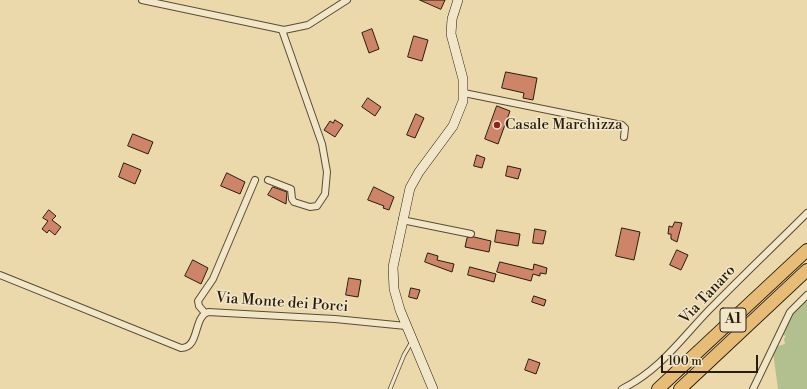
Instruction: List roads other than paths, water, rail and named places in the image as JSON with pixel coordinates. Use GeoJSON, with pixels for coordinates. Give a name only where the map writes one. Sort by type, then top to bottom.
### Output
{"type":"FeatureCollection","features":[{"type":"Feature","properties":{"kind":"highway","name":"A1"},"geometry":{"type":"LineString","coordinates":[[658,389],[807,250]]}},
{"type":"Feature","properties":{"kind":"highway","name":"A1"},"geometry":{"type":"LineString","coordinates":[[680,389],[807,270]]}},
{"type":"Feature","properties":{"kind":"street"},"geometry":{"type":"LineString","coordinates":[[142,0],[282,30],[305,26],[347,0]]}},
{"type":"Feature","properties":{"kind":"street"},"geometry":{"type":"LineString","coordinates":[[433,389],[414,340],[406,326],[400,310],[393,278],[394,256],[408,192],[413,181],[455,122],[461,109],[464,93],[451,34],[452,19],[458,0]]}},
{"type":"Feature","properties":{"kind":"street"},"geometry":{"type":"LineString","coordinates":[[268,180],[291,189],[292,199],[294,202],[310,207],[317,206],[326,186],[326,165],[322,144],[282,30]]}},
{"type":"Feature","properties":{"kind":"street"},"geometry":{"type":"LineString","coordinates":[[464,93],[622,124],[625,128],[624,137]]}},
{"type":"Feature","properties":{"kind":"street"},"geometry":{"type":"LineString","coordinates":[[205,313],[198,305],[198,300],[213,278],[255,180]]}},
{"type":"Feature","properties":{"kind":"street","name":"Via Tanaro"},"geometry":{"type":"LineString","coordinates":[[622,389],[651,372],[676,348],[709,310],[807,213]]}},
{"type":"Feature","properties":{"kind":"street"},"geometry":{"type":"LineString","coordinates":[[402,220],[471,234]]}},
{"type":"Feature","properties":{"kind":"street","name":"Via Monte dei Porci"},"geometry":{"type":"LineString","coordinates":[[0,275],[181,348],[186,348],[191,344],[205,313],[214,312],[336,319],[406,326]]}},
{"type":"Feature","properties":{"kind":"street"},"geometry":{"type":"LineString","coordinates":[[753,389],[780,329],[790,312],[807,295]]}},
{"type":"Feature","properties":{"kind":"lane"},"geometry":{"type":"LineString","coordinates":[[390,389],[405,352],[414,340]]}},
{"type":"Feature","properties":{"kind":"place","name":"Casale Marchizza"},"geometry":{"type":"Point","coordinates":[497,125]}}]}
